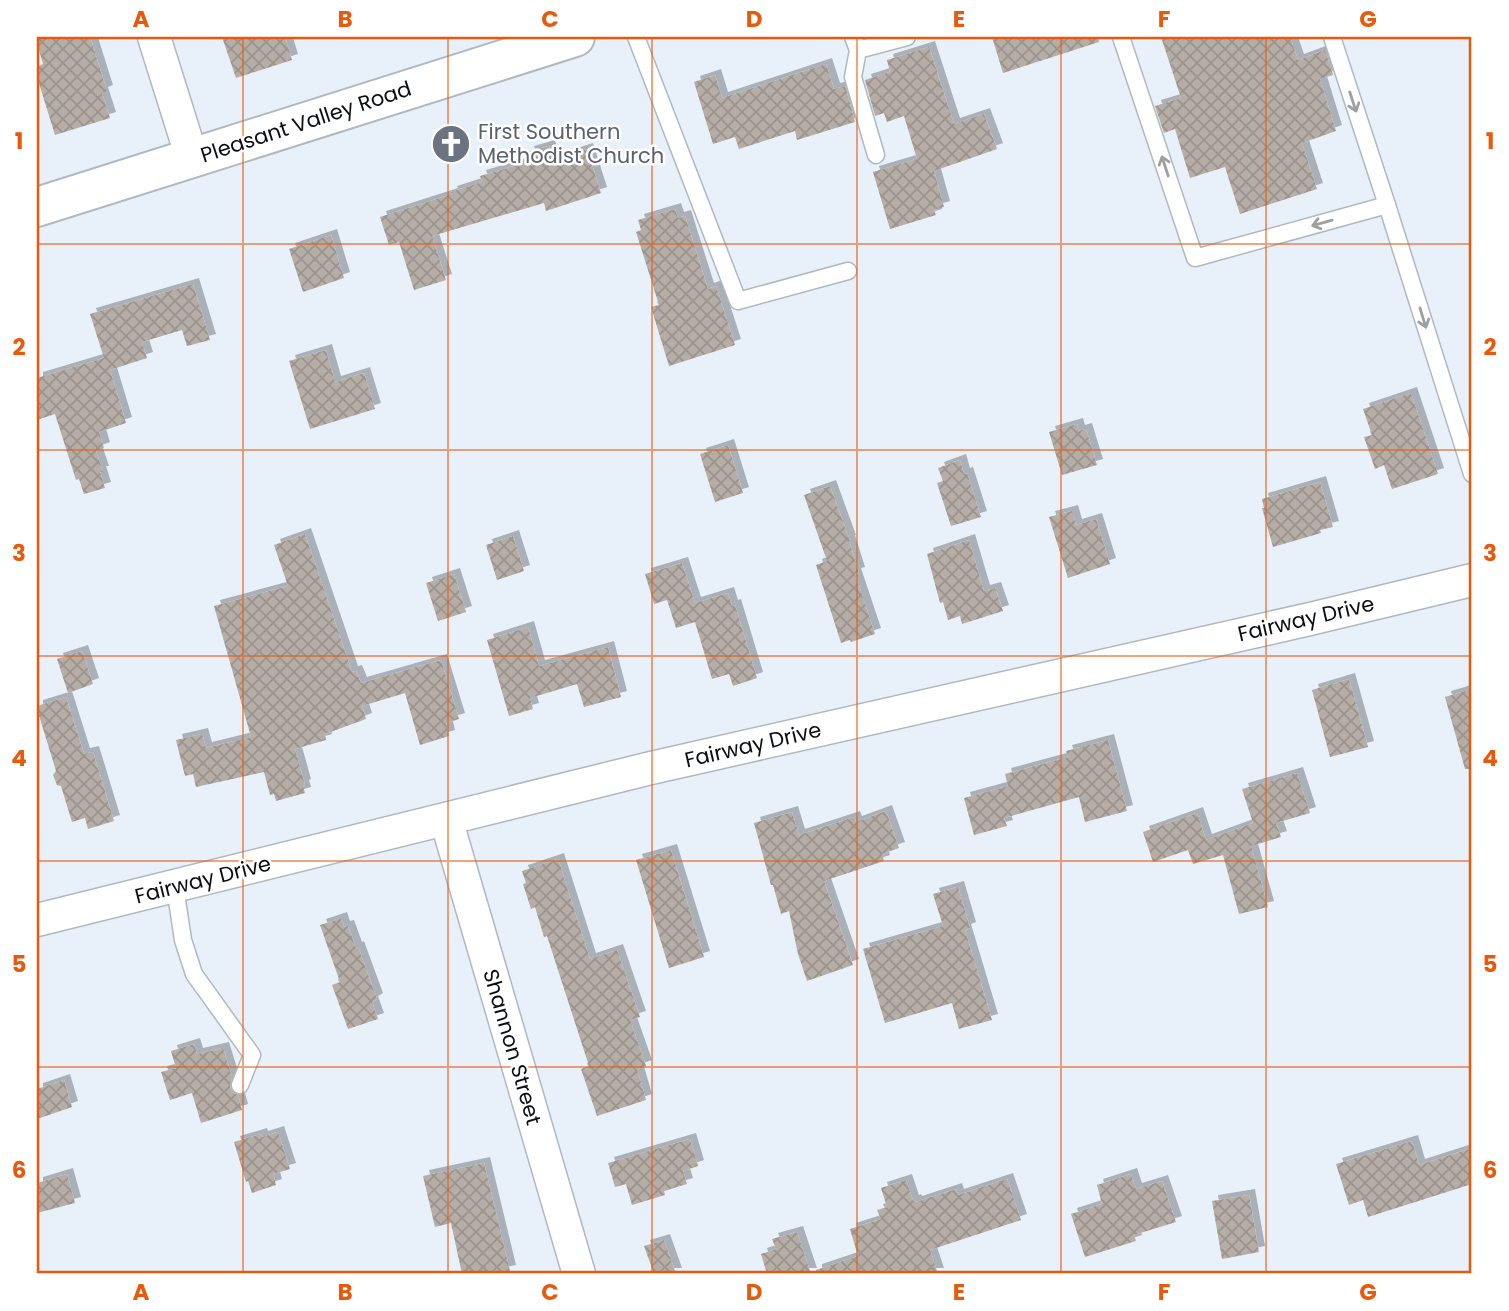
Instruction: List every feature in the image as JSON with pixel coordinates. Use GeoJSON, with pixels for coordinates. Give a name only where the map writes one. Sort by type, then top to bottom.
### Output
{"type":"FeatureCollection","features":[{"type":"Feature","properties":{"kind":"street"},"geometry":{"type":"LineString","coordinates":[[154,37],[192,158]]}},
{"type":"Feature","properties":{"kind":"street","name":"Pleasant Valley Road"},"geometry":{"type":"LineString","coordinates":[[37,207],[575,37]]}},
{"type":"Feature","properties":{"kind":"street","name":"Fairway Drive"},"geometry":{"type":"LineString","coordinates":[[37,920],[651,768],[1472,580]]}},
{"type":"Feature","properties":{"kind":"street","name":"Shannon Street"},"geometry":{"type":"LineString","coordinates":[[446,819],[579,1274]]}},
{"type":"Feature","properties":{"kind":"lane"},"geometry":{"type":"LineString","coordinates":[[636,37],[738,301],[848,271]]}},
{"type":"Feature","properties":{"kind":"lane"},"geometry":{"type":"LineString","coordinates":[[876,155],[853,77],[855,43],[907,37]]}},
{"type":"Feature","properties":{"kind":"lane"},"geometry":{"type":"LineString","coordinates":[[1121,37],[1195,258],[1387,205]]}},
{"type":"Feature","properties":{"kind":"lane"},"geometry":{"type":"LineString","coordinates":[[1332,37],[1472,474]]}},
{"type":"Feature","properties":{"kind":"lane"},"geometry":{"type":"LineString","coordinates":[[175,887],[183,940],[194,974],[253,1055],[240,1085]]}},
{"type":"Feature","properties":{"kind":"building"},"geometry":{"type":"Polygon","coordinates":[[[37,37],[90,37],[107,91],[102,93],[110,118],[55,135],[37,77],[37,67],[43,64],[37,37]]]}},
{"type":"Feature","properties":{"kind":"building"},"geometry":{"type":"Polygon","coordinates":[[[222,37],[285,37],[292,60],[236,78],[222,37]]]}},
{"type":"Feature","properties":{"kind":"building"},"geometry":{"type":"Polygon","coordinates":[[[992,37],[1098,37],[1099,42],[1003,73],[992,37]]]}},
{"type":"Feature","properties":{"kind":"building"},"geometry":{"type":"Polygon","coordinates":[[[1161,37],[1290,37],[1298,60],[1325,50],[1333,75],[1320,79],[1336,131],[1302,143],[1317,189],[1240,214],[1225,167],[1190,178],[1175,129],[1164,133],[1155,106],[1181,98],[1161,37]]]}},
{"type":"Feature","properties":{"kind":"building"},"geometry":{"type":"Polygon","coordinates":[[[929,47],[954,124],[984,114],[997,149],[934,171],[944,207],[934,210],[936,215],[890,229],[873,172],[917,159],[904,116],[887,122],[884,113],[875,116],[865,80],[890,72],[887,60],[929,47]]]}},
{"type":"Feature","properties":{"kind":"building"},"geometry":{"type":"Polygon","coordinates":[[[826,64],[834,89],[845,86],[855,122],[797,140],[795,131],[739,149],[735,137],[713,144],[694,82],[715,75],[722,98],[826,64]]]}},
{"type":"Feature","properties":{"kind":"building"},"geometry":{"type":"Polygon","coordinates":[[[549,146],[553,160],[587,149],[601,193],[546,211],[544,203],[432,236],[446,280],[414,290],[399,242],[389,245],[380,217],[482,182],[480,176],[531,161],[528,152],[549,146]]]}},
{"type":"Feature","properties":{"kind":"building"},"geometry":{"type":"Polygon","coordinates":[[[675,209],[678,218],[685,216],[708,289],[716,286],[735,345],[669,366],[651,307],[659,305],[636,232],[641,230],[638,220],[675,209]]]}},
{"type":"Feature","properties":{"kind":"building"},"geometry":{"type":"Polygon","coordinates":[[[331,235],[344,278],[303,292],[289,249],[331,235]]]}},
{"type":"Feature","properties":{"kind":"building"},"geometry":{"type":"Polygon","coordinates":[[[193,284],[210,340],[187,346],[182,330],[142,342],[147,358],[110,370],[126,423],[99,432],[104,448],[96,451],[105,488],[84,494],[79,479],[76,480],[55,414],[37,420],[37,378],[104,358],[90,314],[193,284]]]}},
{"type":"Feature","properties":{"kind":"building"},"geometry":{"type":"Polygon","coordinates":[[[326,350],[335,382],[364,373],[375,409],[310,429],[289,361],[326,350]]]}},
{"type":"Feature","properties":{"kind":"building"},"geometry":{"type":"Polygon","coordinates":[[[1411,393],[1438,474],[1392,489],[1384,465],[1375,469],[1364,437],[1372,435],[1363,409],[1411,393]]]}},
{"type":"Feature","properties":{"kind":"building"},"geometry":{"type":"Polygon","coordinates":[[[1077,424],[1079,431],[1086,429],[1097,465],[1062,475],[1049,432],[1077,424]]]}},
{"type":"Feature","properties":{"kind":"building"},"geometry":{"type":"Polygon","coordinates":[[[728,445],[743,493],[715,502],[700,454],[728,445]]]}},
{"type":"Feature","properties":{"kind":"building"},"geometry":{"type":"Polygon","coordinates":[[[960,460],[981,517],[951,526],[937,483],[943,481],[938,468],[960,460]]]}},
{"type":"Feature","properties":{"kind":"building"},"geometry":{"type":"Polygon","coordinates":[[[1320,482],[1333,527],[1273,547],[1262,499],[1320,482]]]}},
{"type":"Feature","properties":{"kind":"building"},"geometry":{"type":"Polygon","coordinates":[[[830,486],[850,541],[859,573],[855,574],[875,634],[851,642],[841,643],[816,565],[827,561],[804,495],[830,486]]]}},
{"type":"Feature","properties":{"kind":"building"},"geometry":{"type":"Polygon","coordinates":[[[1072,511],[1076,525],[1096,519],[1110,564],[1068,578],[1049,517],[1072,511]]]}},
{"type":"Feature","properties":{"kind":"building"},"geometry":{"type":"Polygon","coordinates":[[[305,534],[352,672],[356,671],[361,683],[441,660],[459,719],[446,723],[449,736],[420,745],[405,693],[362,706],[366,719],[325,734],[326,740],[295,749],[305,793],[276,801],[274,794],[270,795],[264,772],[196,787],[193,774],[185,776],[176,740],[202,734],[206,748],[251,737],[214,606],[288,586],[274,545],[305,534]]]}},
{"type":"Feature","properties":{"kind":"building"},"geometry":{"type":"Polygon","coordinates":[[[513,536],[524,571],[497,580],[486,545],[513,536]]]}},
{"type":"Feature","properties":{"kind":"building"},"geometry":{"type":"Polygon","coordinates":[[[969,540],[984,591],[995,588],[1003,611],[962,624],[960,616],[948,620],[943,602],[940,603],[927,554],[969,540]]]}},
{"type":"Feature","properties":{"kind":"building"},"geometry":{"type":"Polygon","coordinates":[[[682,563],[695,603],[728,593],[732,606],[735,605],[757,678],[733,686],[729,674],[712,679],[695,622],[676,628],[667,600],[654,604],[645,574],[682,563]]]}},
{"type":"Feature","properties":{"kind":"building"},"geometry":{"type":"Polygon","coordinates":[[[454,574],[466,612],[438,621],[426,583],[454,574]]]}},
{"type":"Feature","properties":{"kind":"building"},"geometry":{"type":"Polygon","coordinates":[[[528,627],[539,666],[608,647],[621,697],[584,707],[577,684],[530,698],[533,709],[509,716],[487,640],[528,627]]]}},
{"type":"Feature","properties":{"kind":"building"},"geometry":{"type":"Polygon","coordinates":[[[82,651],[93,684],[68,693],[57,659],[82,651]]]}},
{"type":"Feature","properties":{"kind":"building"},"geometry":{"type":"Polygon","coordinates":[[[1349,679],[1368,747],[1330,757],[1312,690],[1349,679]]]}},
{"type":"Feature","properties":{"kind":"building"},"geometry":{"type":"Polygon","coordinates":[[[1472,689],[1472,769],[1465,769],[1445,697],[1472,689]]]}},
{"type":"Feature","properties":{"kind":"building"},"geometry":{"type":"Polygon","coordinates":[[[66,697],[84,754],[93,752],[114,821],[88,829],[85,818],[72,822],[61,786],[57,785],[53,775],[56,771],[37,709],[37,706],[66,697]]]}},
{"type":"Feature","properties":{"kind":"building"},"geometry":{"type":"Polygon","coordinates":[[[1108,740],[1127,811],[1085,822],[1079,797],[1004,818],[1007,826],[974,835],[964,798],[1008,786],[1005,774],[1068,757],[1066,751],[1108,740]]]}},
{"type":"Feature","properties":{"kind":"building"},"geometry":{"type":"Polygon","coordinates":[[[1297,773],[1310,813],[1276,823],[1281,837],[1251,846],[1268,907],[1239,914],[1223,855],[1193,864],[1188,850],[1153,862],[1143,832],[1197,813],[1206,840],[1253,823],[1242,789],[1297,773]]]}},
{"type":"Feature","properties":{"kind":"building"},"geometry":{"type":"Polygon","coordinates":[[[886,811],[899,848],[882,854],[884,861],[824,881],[853,965],[807,981],[789,911],[781,914],[754,823],[792,812],[799,835],[854,817],[856,822],[886,811]]]}},
{"type":"Feature","properties":{"kind":"building"},"geometry":{"type":"Polygon","coordinates":[[[671,850],[704,957],[669,968],[636,860],[671,850]]]}},
{"type":"Feature","properties":{"kind":"building"},"geometry":{"type":"Polygon","coordinates":[[[558,859],[590,959],[617,950],[640,1017],[630,1020],[646,1066],[637,1069],[646,1100],[597,1116],[581,1069],[589,1066],[547,936],[544,937],[535,907],[531,909],[523,884],[526,883],[522,871],[558,859]]]}},
{"type":"Feature","properties":{"kind":"building"},"geometry":{"type":"Polygon","coordinates":[[[958,887],[970,928],[965,930],[992,1020],[959,1029],[952,1003],[885,1023],[863,949],[943,926],[933,894],[958,887]]]}},
{"type":"Feature","properties":{"kind":"building"},"geometry":{"type":"Polygon","coordinates":[[[341,918],[344,927],[348,926],[356,948],[358,947],[377,999],[372,1002],[378,1019],[348,1029],[332,985],[340,982],[320,925],[341,918]]]}},
{"type":"Feature","properties":{"kind":"building"},"geometry":{"type":"Polygon","coordinates":[[[194,1044],[197,1054],[223,1048],[232,1077],[230,1087],[232,1092],[238,1095],[242,1110],[201,1123],[192,1093],[170,1100],[161,1072],[176,1068],[171,1051],[194,1044]]]}},
{"type":"Feature","properties":{"kind":"building"},"geometry":{"type":"Polygon","coordinates":[[[64,1080],[72,1107],[37,1119],[37,1089],[64,1080]]]}},
{"type":"Feature","properties":{"kind":"building"},"geometry":{"type":"Polygon","coordinates":[[[278,1132],[290,1169],[273,1174],[276,1185],[252,1193],[234,1142],[278,1132]]]}},
{"type":"Feature","properties":{"kind":"building"},"geometry":{"type":"Polygon","coordinates":[[[690,1139],[698,1166],[683,1171],[687,1184],[664,1191],[665,1195],[632,1205],[626,1184],[615,1187],[608,1163],[690,1139]]]}},
{"type":"Feature","properties":{"kind":"building"},"geometry":{"type":"Polygon","coordinates":[[[1412,1141],[1419,1165],[1472,1148],[1472,1184],[1368,1217],[1363,1200],[1349,1205],[1336,1164],[1412,1141]]]}},
{"type":"Feature","properties":{"kind":"building"},"geometry":{"type":"Polygon","coordinates":[[[484,1163],[510,1271],[462,1274],[451,1223],[435,1227],[423,1176],[484,1163]]]}},
{"type":"Feature","properties":{"kind":"building"},"geometry":{"type":"Polygon","coordinates":[[[67,1174],[75,1203],[37,1213],[37,1183],[67,1174]]]}},
{"type":"Feature","properties":{"kind":"building"},"geometry":{"type":"Polygon","coordinates":[[[1131,1174],[1136,1189],[1162,1181],[1176,1222],[1134,1235],[1136,1241],[1085,1257],[1071,1214],[1102,1204],[1097,1185],[1131,1174]]]}},
{"type":"Feature","properties":{"kind":"building"},"geometry":{"type":"Polygon","coordinates":[[[1007,1179],[1021,1220],[930,1250],[938,1274],[816,1274],[816,1270],[858,1256],[850,1229],[881,1219],[877,1210],[887,1207],[881,1188],[906,1180],[913,1201],[916,1202],[956,1189],[958,1195],[1007,1179]]]}},
{"type":"Feature","properties":{"kind":"building"},"geometry":{"type":"Polygon","coordinates":[[[1249,1195],[1259,1252],[1222,1259],[1212,1201],[1249,1195]]]}},
{"type":"Feature","properties":{"kind":"building"},"geometry":{"type":"Polygon","coordinates":[[[797,1232],[811,1274],[767,1274],[761,1254],[776,1249],[772,1239],[797,1232]]]}},
{"type":"Feature","properties":{"kind":"building"},"geometry":{"type":"Polygon","coordinates":[[[664,1240],[676,1274],[654,1274],[644,1246],[664,1240]]]}},
{"type":"Feature","properties":{"kind":"place","name":"First Southern Methodist Church"},"geometry":{"type":"Point","coordinates":[451,144]}}]}
